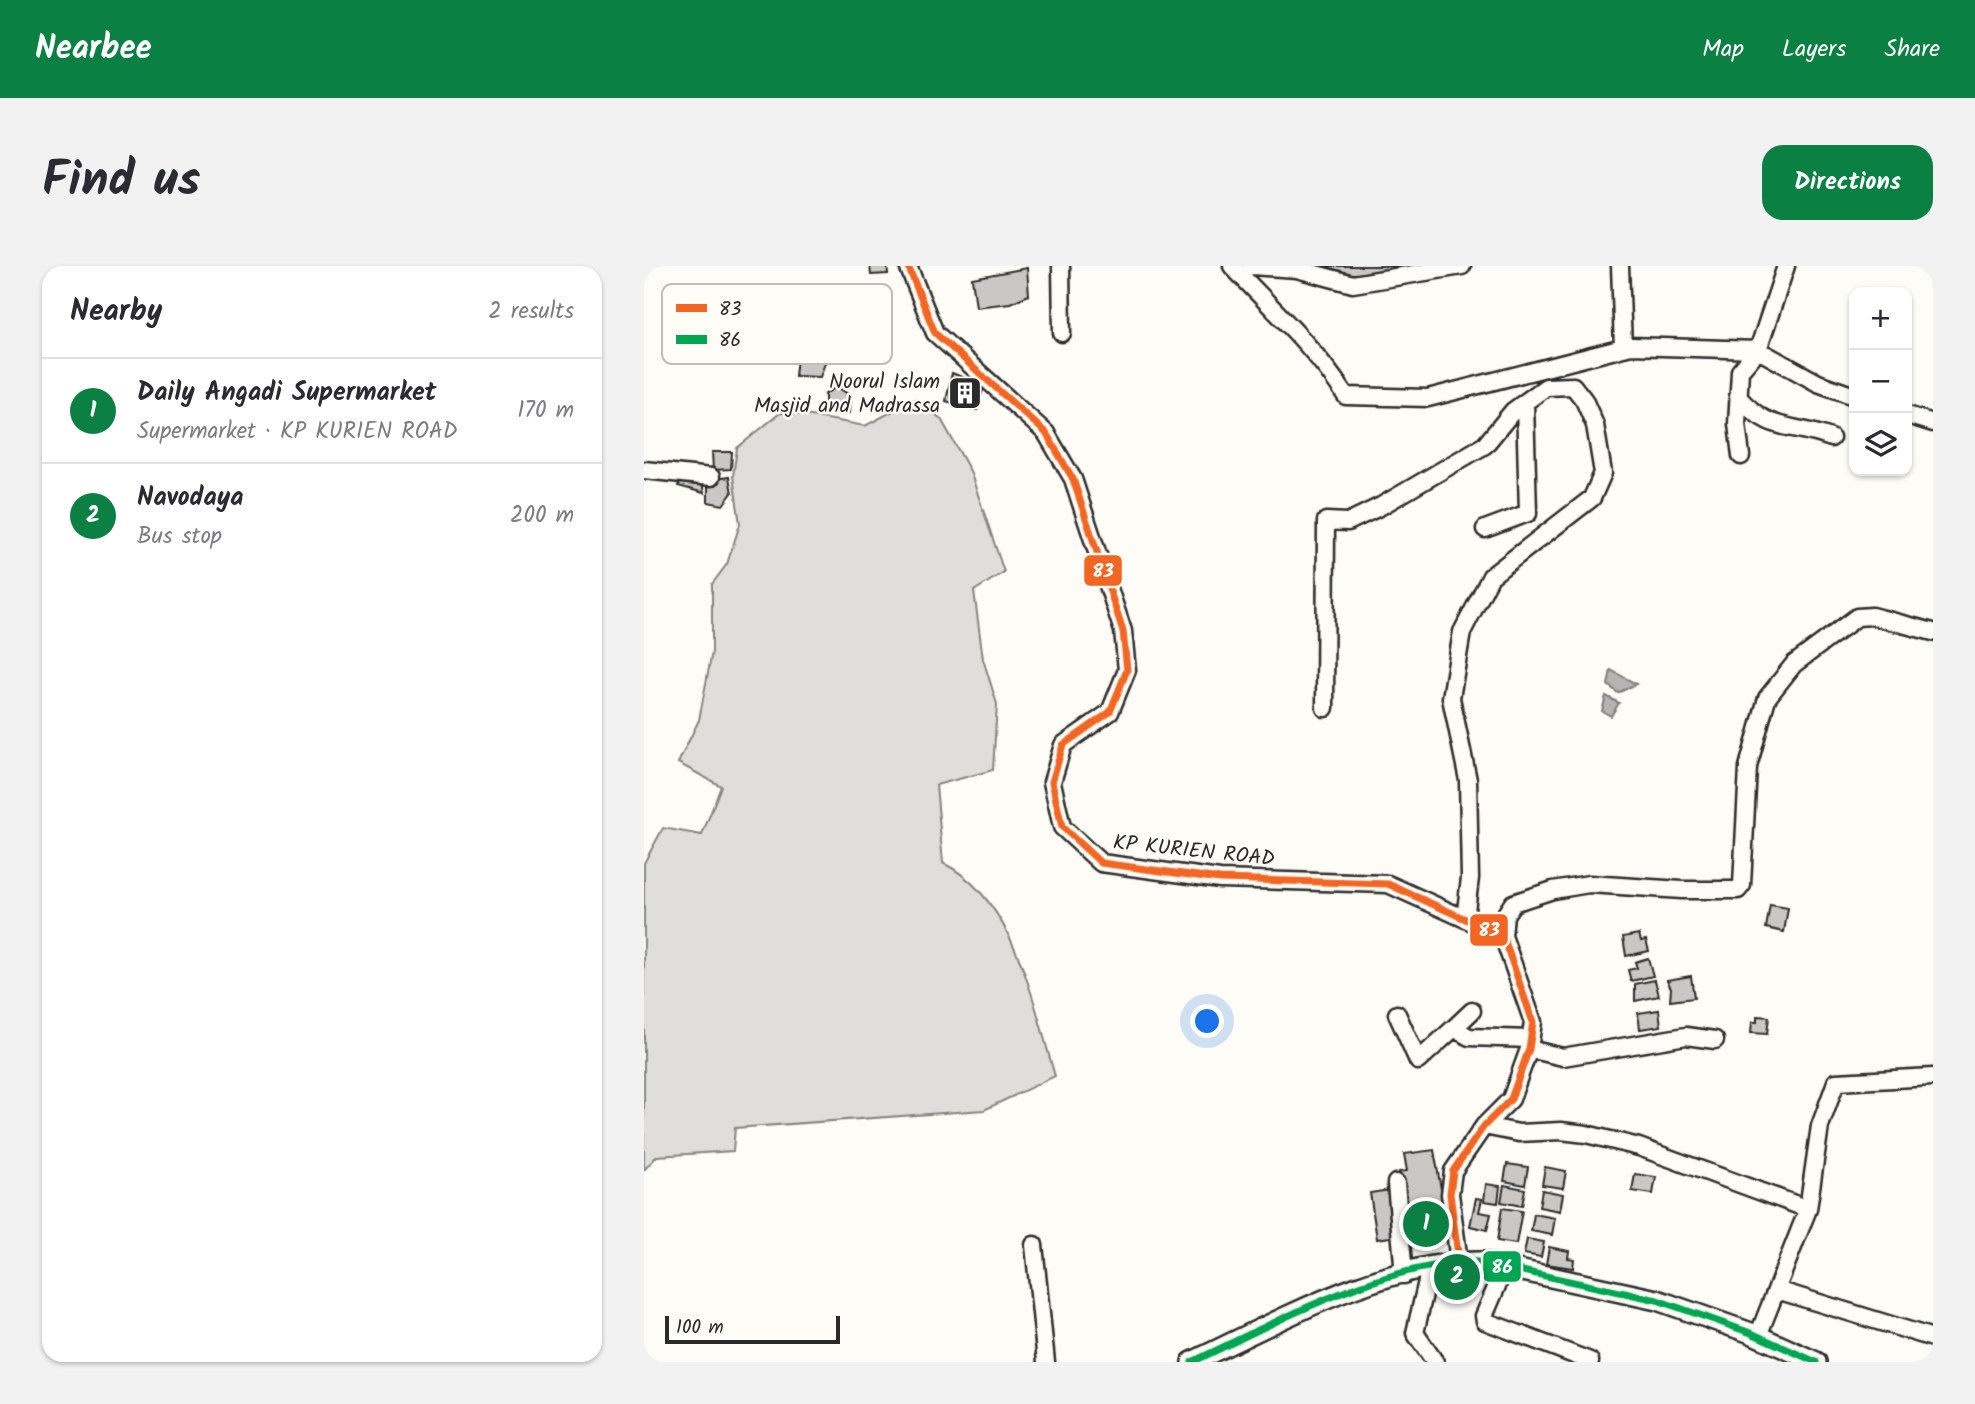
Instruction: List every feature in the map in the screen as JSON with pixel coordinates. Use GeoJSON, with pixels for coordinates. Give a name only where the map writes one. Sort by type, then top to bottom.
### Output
{"type":"FeatureCollection","features":[{"type":"Feature","properties":{"kind":"main road"},"geometry":{"type":"LineString","coordinates":[[1192,1362],[1359,1285],[1459,1262],[1505,1267],[1657,1300],[1758,1336],[1816,1362]]}},
{"type":"Feature","properties":{"kind":"street","name":"KP KURIEN ROAD"},"geometry":{"type":"LineString","coordinates":[[908,266],[935,333],[1046,433],[1073,479],[1123,631],[1127,670],[1110,712],[1063,745],[1052,782],[1062,827],[1101,863],[1220,878],[1388,884],[1503,936]]}},
{"type":"Feature","properties":{"kind":"street"},"geometry":{"type":"LineString","coordinates":[[1060,266],[1062,333]]}},
{"type":"Feature","properties":{"kind":"street"},"geometry":{"type":"LineString","coordinates":[[1233,266],[1272,309],[1300,333],[1346,396],[1428,398],[1623,348],[1759,350],[1818,383],[1849,394]]}},
{"type":"Feature","properties":{"kind":"street"},"geometry":{"type":"LineString","coordinates":[[1251,266],[1297,268],[1353,284],[1462,266]]}},
{"type":"Feature","properties":{"kind":"street"},"geometry":{"type":"LineString","coordinates":[[1619,266],[1623,348]]}},
{"type":"Feature","properties":{"kind":"street"},"geometry":{"type":"LineString","coordinates":[[1741,456],[1737,424],[1740,371],[1759,350],[1786,266]]}},
{"type":"Feature","properties":{"kind":"street"},"geometry":{"type":"LineString","coordinates":[[1325,708],[1326,521],[1348,522],[1427,480],[1485,445],[1513,411],[1546,387],[1573,386],[1584,400],[1595,425],[1604,473],[1592,498],[1491,576],[1462,632],[1451,698],[1468,780],[1470,878],[1465,919]]}},
{"type":"Feature","properties":{"kind":"street"},"geometry":{"type":"LineString","coordinates":[[1738,397],[1755,415],[1776,427],[1803,428],[1831,438]]}},
{"type":"Feature","properties":{"kind":"street"},"geometry":{"type":"LineString","coordinates":[[1485,529],[1528,513],[1525,402]]}},
{"type":"Feature","properties":{"kind":"street"},"geometry":{"type":"LineString","coordinates":[[1912,417],[1933,423]]}},
{"type":"Feature","properties":{"kind":"street"},"geometry":{"type":"LineString","coordinates":[[644,470],[711,477]]}},
{"type":"Feature","properties":{"kind":"street"},"geometry":{"type":"LineString","coordinates":[[1459,1262],[1450,1194],[1453,1171],[1484,1126],[1511,1099],[1530,1044],[1533,1022],[1503,936],[1505,915],[1513,903],[1572,885],[1738,890],[1742,884],[1747,831],[1748,767],[1767,698],[1794,664],[1857,617],[1872,616],[1933,632]]}},
{"type":"Feature","properties":{"kind":"street"},"geometry":{"type":"LineString","coordinates":[[1397,1014],[1418,1061],[1472,1011]]}},
{"type":"Feature","properties":{"kind":"street"},"geometry":{"type":"LineString","coordinates":[[1454,1028],[1469,1037],[1530,1044],[1563,1056],[1686,1036],[1715,1040]]}},
{"type":"Feature","properties":{"kind":"street"},"geometry":{"type":"LineString","coordinates":[[1758,1336],[1808,1209],[1820,1126],[1836,1082],[1933,1077]]}},
{"type":"Feature","properties":{"kind":"street"},"geometry":{"type":"LineString","coordinates":[[1484,1126],[1519,1133],[1573,1132],[1639,1147],[1808,1209]]}},
{"type":"Feature","properties":{"kind":"street"},"geometry":{"type":"LineString","coordinates":[[1396,1183],[1404,1275]]}},
{"type":"Feature","properties":{"kind":"street"},"geometry":{"type":"LineString","coordinates":[[1034,1245],[1046,1362]]}},
{"type":"Feature","properties":{"kind":"street"},"geometry":{"type":"LineString","coordinates":[[1505,1267],[1485,1321],[1590,1361]]}},
{"type":"Feature","properties":{"kind":"street"},"geometry":{"type":"LineString","coordinates":[[1430,1268],[1415,1334],[1435,1362]]}},
{"type":"Feature","properties":{"kind":"street"},"geometry":{"type":"LineString","coordinates":[[1777,1290],[1933,1338]]}},
{"type":"Feature","properties":{"kind":"shaded area"},"geometry":{"type":"Polygon","coordinates":[[[916,399],[941,419],[970,471],[1004,572],[974,591],[983,659],[997,704],[993,770],[936,785],[943,863],[968,879],[988,901],[1005,927],[1029,987],[1055,1076],[984,1110],[735,1128],[733,1151],[657,1156],[644,1170],[644,863],[663,828],[702,835],[721,786],[678,763],[699,720],[712,652],[712,584],[727,564],[740,524],[733,476],[737,448],[780,413],[865,426],[916,399]]]}},
{"type":"Feature","properties":{"kind":"shaded area"},"geometry":{"type":"Polygon","coordinates":[[[1611,670],[1636,684],[1618,693],[1608,685],[1611,670]]]}},
{"type":"Feature","properties":{"kind":"shaded area"},"geometry":{"type":"Polygon","coordinates":[[[1606,696],[1619,703],[1611,716],[1602,711],[1606,696]]]}},
{"type":"Feature","properties":{"kind":"building"},"geometry":{"type":"Polygon","coordinates":[[[870,266],[887,266],[888,274],[871,275],[870,266]]]}},
{"type":"Feature","properties":{"kind":"building"},"geometry":{"type":"Polygon","coordinates":[[[1321,266],[1416,266],[1343,280],[1321,266]]]}},
{"type":"Feature","properties":{"kind":"building"},"geometry":{"type":"Polygon","coordinates":[[[1027,268],[1029,295],[1010,303],[976,307],[972,278],[1027,268]]]}},
{"type":"Feature","properties":{"kind":"building"},"geometry":{"type":"Polygon","coordinates":[[[796,364],[825,364],[820,377],[795,376],[796,364]]]}},
{"type":"Feature","properties":{"kind":"building","name":"Noorul Islam Masjid and Madrassa"},"geometry":{"type":"Polygon","coordinates":[[[952,373],[984,386],[977,410],[946,401],[952,373]]]}},
{"type":"Feature","properties":{"kind":"building"},"geometry":{"type":"Polygon","coordinates":[[[837,387],[851,396],[850,413],[825,405],[825,394],[837,387]]]}},
{"type":"Feature","properties":{"kind":"building"},"geometry":{"type":"Polygon","coordinates":[[[712,452],[732,452],[731,469],[713,470],[712,452]]]}},
{"type":"Feature","properties":{"kind":"building"},"geometry":{"type":"Polygon","coordinates":[[[729,477],[732,493],[723,505],[708,502],[708,480],[729,477]]]}},
{"type":"Feature","properties":{"kind":"building"},"geometry":{"type":"Polygon","coordinates":[[[683,478],[702,482],[704,493],[678,486],[683,478]]]}},
{"type":"Feature","properties":{"kind":"building"},"geometry":{"type":"Polygon","coordinates":[[[1770,905],[1788,908],[1784,932],[1766,928],[1770,905]]]}},
{"type":"Feature","properties":{"kind":"building"},"geometry":{"type":"Polygon","coordinates":[[[1639,934],[1641,941],[1646,940],[1649,951],[1626,956],[1623,937],[1639,934]]]}},
{"type":"Feature","properties":{"kind":"building"},"geometry":{"type":"Polygon","coordinates":[[[1648,958],[1653,976],[1631,981],[1628,970],[1637,968],[1635,962],[1648,958]]]}},
{"type":"Feature","properties":{"kind":"building"},"geometry":{"type":"Polygon","coordinates":[[[1691,976],[1694,998],[1670,1001],[1671,988],[1667,980],[1691,976]]]}},
{"type":"Feature","properties":{"kind":"building"},"geometry":{"type":"Polygon","coordinates":[[[1655,980],[1659,996],[1635,1001],[1635,984],[1655,980]]]}},
{"type":"Feature","properties":{"kind":"building"},"geometry":{"type":"Polygon","coordinates":[[[1659,1010],[1661,1026],[1640,1029],[1638,1013],[1659,1010]]]}},
{"type":"Feature","properties":{"kind":"building"},"geometry":{"type":"Polygon","coordinates":[[[1757,1016],[1769,1017],[1767,1034],[1751,1033],[1752,1022],[1757,1022],[1757,1016]]]}},
{"type":"Feature","properties":{"kind":"building"},"geometry":{"type":"Polygon","coordinates":[[[1434,1150],[1449,1234],[1412,1240],[1399,1172],[1407,1171],[1404,1154],[1434,1150]]]}},
{"type":"Feature","properties":{"kind":"building"},"geometry":{"type":"Polygon","coordinates":[[[1507,1164],[1528,1167],[1525,1185],[1504,1181],[1507,1164]]]}},
{"type":"Feature","properties":{"kind":"building"},"geometry":{"type":"Polygon","coordinates":[[[1545,1167],[1566,1171],[1563,1188],[1542,1185],[1545,1167]]]}},
{"type":"Feature","properties":{"kind":"building"},"geometry":{"type":"Polygon","coordinates":[[[1635,1174],[1656,1177],[1653,1194],[1632,1191],[1635,1174]]]}},
{"type":"Feature","properties":{"kind":"building"},"geometry":{"type":"Polygon","coordinates":[[[1486,1184],[1500,1186],[1498,1203],[1484,1201],[1486,1184]]]}},
{"type":"Feature","properties":{"kind":"building"},"geometry":{"type":"Polygon","coordinates":[[[1504,1185],[1525,1189],[1522,1206],[1501,1202],[1504,1185]]]}},
{"type":"Feature","properties":{"kind":"building"},"geometry":{"type":"Polygon","coordinates":[[[1390,1190],[1397,1236],[1377,1239],[1370,1193],[1390,1190]]]}},
{"type":"Feature","properties":{"kind":"building"},"geometry":{"type":"Polygon","coordinates":[[[1542,1190],[1563,1194],[1560,1211],[1539,1207],[1542,1190]]]}},
{"type":"Feature","properties":{"kind":"building"},"geometry":{"type":"Polygon","coordinates":[[[1476,1198],[1482,1199],[1479,1212],[1491,1214],[1487,1230],[1470,1226],[1476,1198]]]}},
{"type":"Feature","properties":{"kind":"building"},"geometry":{"type":"Polygon","coordinates":[[[1502,1208],[1522,1211],[1516,1244],[1497,1241],[1502,1208]]]}},
{"type":"Feature","properties":{"kind":"building"},"geometry":{"type":"Polygon","coordinates":[[[1534,1214],[1555,1218],[1552,1235],[1531,1231],[1534,1214]]]}},
{"type":"Feature","properties":{"kind":"building"},"geometry":{"type":"Polygon","coordinates":[[[1527,1239],[1544,1242],[1541,1257],[1524,1254],[1527,1239]]]}},
{"type":"Feature","properties":{"kind":"building"},"geometry":{"type":"Polygon","coordinates":[[[1549,1247],[1569,1251],[1568,1258],[1574,1259],[1573,1268],[1546,1264],[1549,1247]]]}},
{"type":"Feature","properties":{"kind":"transit line","name":"83"},"geometry":{"type":"LineString","coordinates":[[908,266],[935,333],[1046,433],[1073,479],[1123,631],[1127,670],[1110,712],[1063,745],[1052,782],[1062,827],[1101,863],[1220,879],[1388,884],[1503,936],[1533,1022],[1529,1049],[1511,1099],[1484,1126],[1453,1171],[1450,1194],[1459,1262]]}},
{"type":"Feature","properties":{"kind":"transit line","name":"86"},"geometry":{"type":"LineString","coordinates":[[1192,1362],[1296,1312],[1371,1282],[1445,1264],[1481,1262],[1657,1300],[1751,1333],[1816,1362]]}},
{"type":"Feature","properties":{"kind":"place","name":"Noorul Islam Masjid and Madrassa"},"geometry":{"type":"Point","coordinates":[965,393]}},
{"type":"Feature","properties":{"kind":"place","name":"Daily Angadi Supermarket"},"geometry":{"type":"Point","coordinates":[1426,1224]}},
{"type":"Feature","properties":{"kind":"place","name":"Navodaya"},"geometry":{"type":"Point","coordinates":[1457,1277]}}]}
